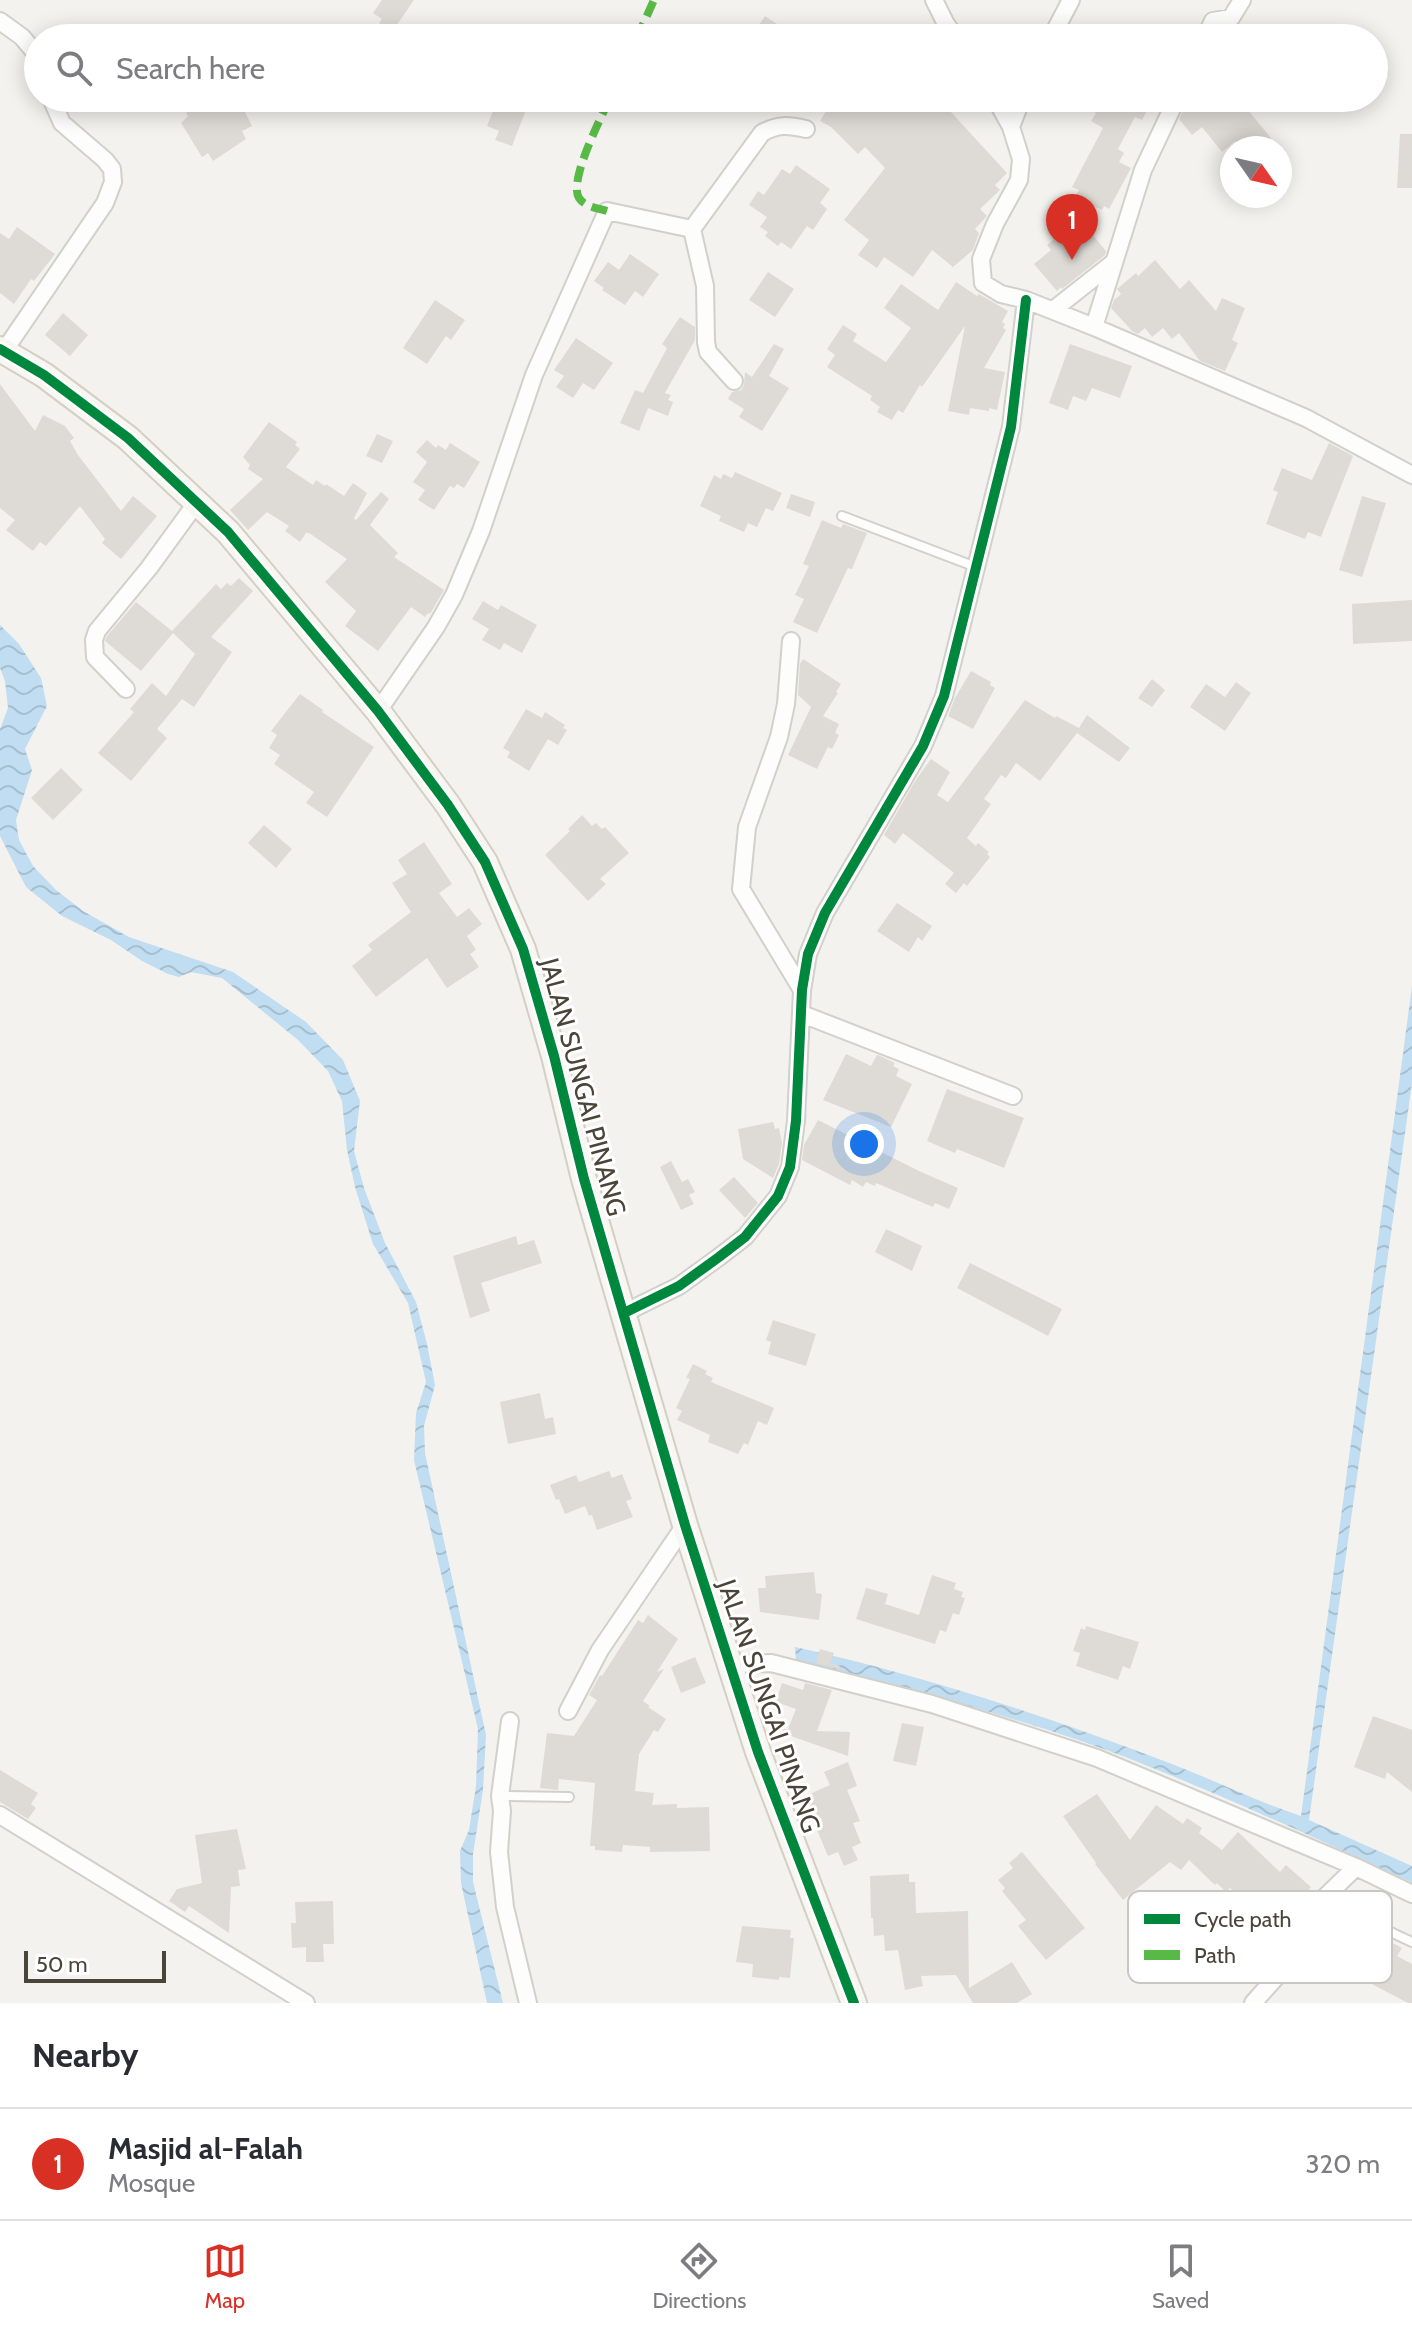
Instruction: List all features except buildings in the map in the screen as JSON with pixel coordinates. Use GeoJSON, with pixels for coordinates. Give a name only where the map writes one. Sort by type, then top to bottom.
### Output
{"type":"FeatureCollection","features":[{"type":"Feature","properties":{"kind":"street"},"geometry":{"type":"LineString","coordinates":[[934,0],[946,24]]}},
{"type":"Feature","properties":{"kind":"street"},"geometry":{"type":"LineString","coordinates":[[1058,24],[1071,0]]}},
{"type":"Feature","properties":{"kind":"street"},"geometry":{"type":"LineString","coordinates":[[1212,24],[1213,21],[1231,18],[1242,0]]}},
{"type":"Feature","properties":{"kind":"street"},"geometry":{"type":"LineString","coordinates":[[0,21],[24,39]]}},
{"type":"Feature","properties":{"kind":"street"},"geometry":{"type":"LineString","coordinates":[[2,350],[105,203],[113,182],[112,169],[105,160],[62,123],[57,112]]}},
{"type":"Feature","properties":{"kind":"street"},"geometry":{"type":"LineString","coordinates":[[1003,112],[1021,159],[1019,180],[995,224],[981,259],[983,283],[1001,294],[1053,310],[1306,418],[1412,475]]}},
{"type":"Feature","properties":{"kind":"street"},"geometry":{"type":"LineString","coordinates":[[1011,127],[1017,112]]}},
{"type":"Feature","properties":{"kind":"street"},"geometry":{"type":"LineString","coordinates":[[1094,327],[1143,170],[1170,112]]}},
{"type":"Feature","properties":{"kind":"street"},"geometry":{"type":"LineString","coordinates":[[734,381],[708,352],[705,286],[692,229],[762,133],[786,125],[806,129]]}},
{"type":"Feature","properties":{"kind":"street"},"geometry":{"type":"LineString","coordinates":[[378,711],[436,627],[454,595],[481,531],[534,375],[607,211],[692,229]]}},
{"type":"Feature","properties":{"kind":"street"},"geometry":{"type":"LineString","coordinates":[[1053,310],[1114,262]]}},
{"type":"Feature","properties":{"kind":"street"},"geometry":{"type":"LineString","coordinates":[[624,1313],[679,1286],[745,1237],[778,1196],[790,1167],[796,1121],[802,990],[808,954],[825,913],[908,774],[944,696],[1011,427],[1026,300]]}},
{"type":"Feature","properties":{"kind":"street","name":"JALAN SUNGAI PINANG"},"geometry":{"type":"LineString","coordinates":[[2,350],[83,402],[128,438],[228,532],[378,711],[448,805],[485,862],[523,949],[554,1056],[584,1179],[685,1525],[758,1752],[854,2003]]}},
{"type":"Feature","properties":{"kind":"street"},"geometry":{"type":"LineString","coordinates":[[126,689],[95,657],[93,649],[97,631],[149,568],[197,502]]}},
{"type":"Feature","properties":{"kind":"street"},"geometry":{"type":"LineString","coordinates":[[791,641],[786,704],[779,737],[747,827],[741,889],[802,990]]}},
{"type":"Feature","properties":{"kind":"street"},"geometry":{"type":"LineString","coordinates":[[802,1014],[1013,1096]]}},
{"type":"Feature","properties":{"kind":"street"},"geometry":{"type":"LineString","coordinates":[[568,1711],[600,1650],[685,1525]]}},
{"type":"Feature","properties":{"kind":"street"},"geometry":{"type":"LineString","coordinates":[[730,1664],[771,1663],[932,1704],[1097,1758],[1356,1867],[1412,1894]]}},
{"type":"Feature","properties":{"kind":"street"},"geometry":{"type":"LineString","coordinates":[[510,1721],[500,1796],[499,1852],[505,1907],[528,2003]]}},
{"type":"Feature","properties":{"kind":"street"},"geometry":{"type":"LineString","coordinates":[[0,1815],[306,2003]]}},
{"type":"Feature","properties":{"kind":"street"},"geometry":{"type":"LineString","coordinates":[[1331,1890],[1356,1867]]}},
{"type":"Feature","properties":{"kind":"street"},"geometry":{"type":"LineString","coordinates":[[1253,2003],[1271,1983]]}},
{"type":"Feature","properties":{"kind":"lane"},"geometry":{"type":"LineString","coordinates":[[842,516],[977,567]]}},
{"type":"Feature","properties":{"kind":"lane"},"geometry":{"type":"LineString","coordinates":[[500,1796],[569,1797]]}},
{"type":"Feature","properties":{"kind":"lane"},"geometry":{"type":"LineString","coordinates":[[1392,1933],[1412,1942]]}},
{"type":"Feature","properties":{"kind":"water"},"geometry":{"type":"Polygon","coordinates":[[[0,625],[19,644],[41,678],[47,706],[25,749],[32,770],[16,820],[19,840],[33,866],[56,890],[83,911],[129,937],[233,972],[306,1022],[343,1060],[360,1101],[354,1151],[385,1243],[416,1302],[435,1385],[424,1426],[425,1453],[486,1735],[483,1790],[473,1854],[473,1882],[503,2003],[487,2003],[461,1883],[460,1851],[469,1830],[476,1786],[478,1729],[414,1460],[416,1413],[426,1382],[408,1303],[373,1244],[355,1187],[342,1101],[328,1071],[298,1040],[222,978],[191,972],[179,977],[168,974],[111,940],[62,916],[26,887],[0,836],[0,729],[8,708],[0,668],[0,625]]]}},
{"type":"Feature","properties":{"kind":"water"},"geometry":{"type":"Polygon","coordinates":[[[1412,986],[1412,1083],[1309,1820],[1412,1866],[1412,1883],[1236,1803],[1087,1743],[963,1704],[796,1660],[795,1647],[982,1697],[1119,1744],[1301,1816],[1412,986]]]}},
{"type":"Feature","properties":{"kind":"marked path"},"geometry":{"type":"LineString","coordinates":[[643,24],[654,0]]}},
{"type":"Feature","properties":{"kind":"marked path"},"geometry":{"type":"LineString","coordinates":[[604,112],[587,148],[577,190],[579,198],[585,203],[607,211]]}},
{"type":"Feature","properties":{"kind":"cycle path"},"geometry":{"type":"LineString","coordinates":[[624,1313],[679,1286],[745,1237],[778,1196],[790,1167],[796,1121],[802,990],[808,954],[825,913],[923,746],[944,696],[1011,427],[1026,300]]}},
{"type":"Feature","properties":{"kind":"cycle path"},"geometry":{"type":"LineString","coordinates":[[0,349],[44,375],[128,438],[228,532],[378,711],[448,805],[485,862],[523,949],[554,1056],[584,1179],[685,1525],[758,1752],[854,2003]]}},
{"type":"Feature","properties":{"kind":"place","name":"Masjid al-Falah"},"geometry":{"type":"Point","coordinates":[1072,260]}}]}
